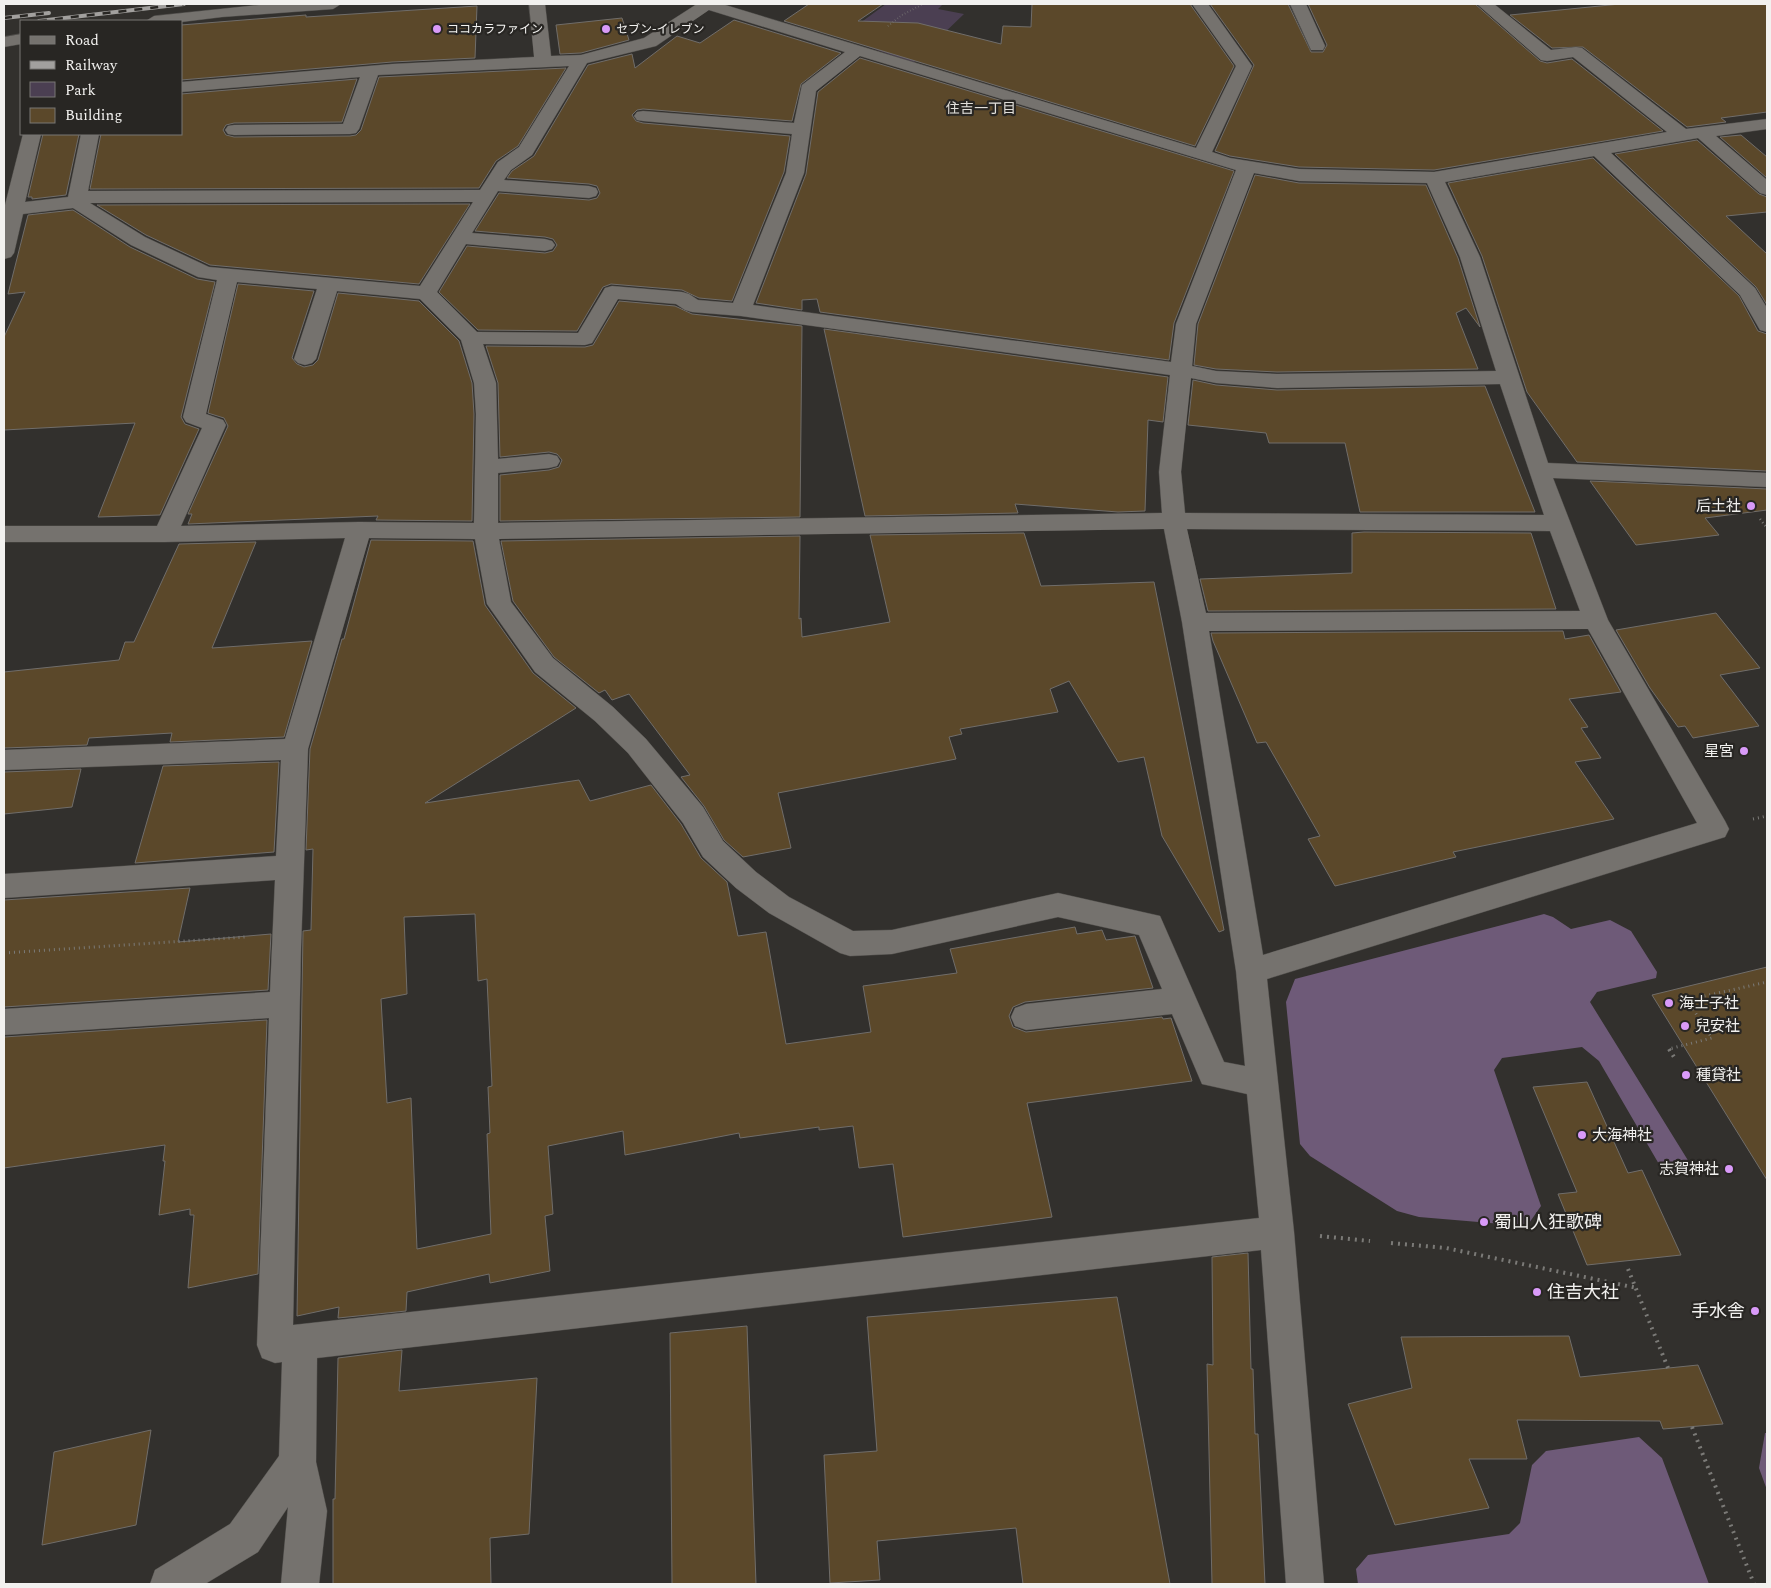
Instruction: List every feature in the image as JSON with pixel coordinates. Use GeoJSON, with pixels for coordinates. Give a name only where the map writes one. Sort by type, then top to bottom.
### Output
{"type":"FeatureCollection","features":[{"type":"Feature","properties":{"kind":"street"},"geometry":{"type":"LineString","coordinates":[[202,4],[222,12]]}},
{"type":"Feature","properties":{"kind":"street"},"geometry":{"type":"LineString","coordinates":[[162,20],[222,12],[333,4]]}},
{"type":"Feature","properties":{"kind":"street"},"geometry":{"type":"LineString","coordinates":[[537,4],[543,61]]}},
{"type":"Feature","properties":{"kind":"street"},"geometry":{"type":"LineString","coordinates":[[182,87],[371,71],[581,60],[650,42],[707,4],[1202,155],[1247,166],[1299,175],[1434,178],[1692,133],[1767,124]]}},
{"type":"Feature","properties":{"kind":"street"},"geometry":{"type":"LineString","coordinates":[[1200,4],[1244,66],[1202,155]]}},
{"type":"Feature","properties":{"kind":"street"},"geometry":{"type":"LineString","coordinates":[[1298,4],[1317,46]]}},
{"type":"Feature","properties":{"kind":"street"},"geometry":{"type":"LineString","coordinates":[[1485,4],[1547,56],[1576,52],[1692,133],[1767,190]]}},
{"type":"Feature","properties":{"kind":"street"},"geometry":{"type":"LineString","coordinates":[[4,42],[20,39]]}},
{"type":"Feature","properties":{"kind":"street"},"geometry":{"type":"LineString","coordinates":[[741,310],[795,173],[808,89],[858,50]]}},
{"type":"Feature","properties":{"kind":"street"},"geometry":{"type":"LineString","coordinates":[[426,293],[504,166],[526,151],[581,60]]}},
{"type":"Feature","properties":{"kind":"street"},"geometry":{"type":"LineString","coordinates":[[234,130],[350,129],[371,71]]}},
{"type":"Feature","properties":{"kind":"street"},"geometry":{"type":"LineString","coordinates":[[643,116],[802,129]]}},
{"type":"Feature","properties":{"kind":"street"},"geometry":{"type":"LineString","coordinates":[[4,253],[10,206],[32,135]]}},
{"type":"Feature","properties":{"kind":"street"},"geometry":{"type":"LineString","coordinates":[[76,200],[90,135]]}},
{"type":"Feature","properties":{"kind":"street"},"geometry":{"type":"LineString","coordinates":[[1598,150],[1759,297],[1767,326]]}},
{"type":"Feature","properties":{"kind":"street"},"geometry":{"type":"LineString","coordinates":[[1247,166],[1186,324],[1170,472],[1174,521],[1195,622],[1250,971],[1277,1232],[1305,1584]]}},
{"type":"Feature","properties":{"kind":"street"},"geometry":{"type":"LineString","coordinates":[[1250,971],[1715,829],[1596,620],[1557,523],[1470,257],[1434,178]]}},
{"type":"Feature","properties":{"kind":"street"},"geometry":{"type":"LineString","coordinates":[[10,206],[76,200],[488,191],[589,192]]}},
{"type":"Feature","properties":{"kind":"street"},"geometry":{"type":"LineString","coordinates":[[76,200],[138,241],[205,273],[228,277],[426,293],[471,338],[485,384],[486,531],[499,604],[544,665],[604,714],[637,746],[693,815],[713,849],[746,880],[779,905],[850,944],[892,942],[1058,905],[1150,925],[1213,1074],[1263,1083]]}},
{"type":"Feature","properties":{"kind":"street"},"geometry":{"type":"LineString","coordinates":[[459,238],[545,244]]}},
{"type":"Feature","properties":{"kind":"street"},"geometry":{"type":"LineString","coordinates":[[165,534],[215,425],[194,417],[228,277]]}},
{"type":"Feature","properties":{"kind":"street"},"geometry":{"type":"LineString","coordinates":[[305,359],[329,284]]}},
{"type":"Feature","properties":{"kind":"street"},"geometry":{"type":"LineString","coordinates":[[471,338],[585,339],[612,292],[682,298],[692,306],[741,310],[1181,370],[1216,377],[1277,381],[1509,377]]}},
{"type":"Feature","properties":{"kind":"street"},"geometry":{"type":"LineString","coordinates":[[486,467],[549,461]]}},
{"type":"Feature","properties":{"kind":"street"},"geometry":{"type":"LineString","coordinates":[[1539,470],[1767,480]]}},
{"type":"Feature","properties":{"kind":"street"},"geometry":{"type":"LineString","coordinates":[[4,534],[165,534],[358,530],[486,531],[1174,521],[1557,523]]}},
{"type":"Feature","properties":{"kind":"street"},"geometry":{"type":"LineString","coordinates":[[358,530],[295,748],[284,1004],[275,1345],[1277,1232]]}},
{"type":"Feature","properties":{"kind":"street"},"geometry":{"type":"LineString","coordinates":[[1195,622],[1596,620]]}},
{"type":"Feature","properties":{"kind":"street"},"geometry":{"type":"LineString","coordinates":[[4,760],[295,748]]}},
{"type":"Feature","properties":{"kind":"street"},"geometry":{"type":"LineString","coordinates":[[4,886],[290,867]]}},
{"type":"Feature","properties":{"kind":"street"},"geometry":{"type":"LineString","coordinates":[[1026,1017],[1182,1000]]}},
{"type":"Feature","properties":{"kind":"street"},"geometry":{"type":"LineString","coordinates":[[4,1022],[284,1004]]}},
{"type":"Feature","properties":{"kind":"street"},"geometry":{"type":"LineString","coordinates":[[300,1341],[297,1462],[308,1511],[300,1584]]}},
{"type":"Feature","properties":{"kind":"street"},"geometry":{"type":"LineString","coordinates":[[169,1584],[244,1538],[297,1462]]}},
{"type":"Feature","properties":{"kind":"path"},"geometry":{"type":"LineString","coordinates":[[1760,519],[1767,528]]}},
{"type":"Feature","properties":{"kind":"path"},"geometry":{"type":"LineString","coordinates":[[4,953],[287,934]]}},
{"type":"Feature","properties":{"kind":"path"},"geometry":{"type":"LineString","coordinates":[[1674,1057],[1669,1049],[1712,1038],[1687,1000],[1767,982]]}},
{"type":"Feature","properties":{"kind":"path"},"geometry":{"type":"LineString","coordinates":[[1318,1236],[1370,1241]]}},
{"type":"Feature","properties":{"kind":"path"},"geometry":{"type":"LineString","coordinates":[[1391,1243],[1446,1248],[1637,1288]]}},
{"type":"Feature","properties":{"kind":"path"},"geometry":{"type":"LineString","coordinates":[[1628,1269],[1668,1368]]}},
{"type":"Feature","properties":{"kind":"path"},"geometry":{"type":"LineString","coordinates":[[1692,1427],[1754,1584]]}},
{"type":"Feature","properties":{"kind":"green space"},"geometry":{"type":"Polygon","coordinates":[[[886,4],[943,4],[938,9],[964,14],[913,63],[841,37],[886,4]]]}},
{"type":"Feature","properties":{"kind":"shaded area"},"geometry":{"type":"Polygon","coordinates":[[[1544,914],[1553,917],[1571,929],[1610,920],[1631,931],[1657,972],[1656,978],[1597,992],[1590,1002],[1689,1162],[1687,1171],[1671,1174],[1663,1171],[1599,1061],[1582,1047],[1502,1058],[1494,1070],[1541,1206],[1527,1226],[1419,1217],[1397,1211],[1310,1156],[1300,1144],[1286,1002],[1295,979],[1544,914]]]}},
{"type":"Feature","properties":{"kind":"shaded area"},"geometry":{"type":"Polygon","coordinates":[[[1765,1433],[1767,1433],[1767,1490],[1759,1468],[1765,1433]]]}},
{"type":"Feature","properties":{"kind":"shaded area"},"geometry":{"type":"Polygon","coordinates":[[[1639,1437],[1662,1458],[1709,1584],[1358,1584],[1356,1569],[1368,1555],[1509,1534],[1520,1523],[1532,1465],[1546,1451],[1639,1437]]]}},
{"type":"Feature","properties":{"kind":"building"},"geometry":{"type":"Polygon","coordinates":[[[809,4],[883,4],[858,21],[918,23],[1001,44],[1003,26],[1031,27],[1032,4],[1190,4],[1234,66],[1195,146],[784,21],[809,4]]]}},
{"type":"Feature","properties":{"kind":"building"},"geometry":{"type":"Polygon","coordinates":[[[1210,4],[1288,4],[1311,52],[1323,52],[1327,45],[1308,4],[1475,4],[1540,61],[1547,63],[1572,59],[1663,131],[1434,170],[1299,167],[1230,156],[1215,151],[1254,65],[1210,4]]]}},
{"type":"Feature","properties":{"kind":"building"},"geometry":{"type":"Polygon","coordinates":[[[1620,4],[1767,4],[1767,112],[1721,118],[1726,122],[1687,127],[1583,47],[1552,48],[1510,15],[1620,4]]]}},
{"type":"Feature","properties":{"kind":"building"},"geometry":{"type":"Polygon","coordinates":[[[477,6],[475,58],[392,62],[182,80],[182,25],[306,15],[306,17],[477,6]]]}},
{"type":"Feature","properties":{"kind":"building"},"geometry":{"type":"Polygon","coordinates":[[[622,18],[629,40],[581,53],[560,54],[556,25],[622,18]]]}},
{"type":"Feature","properties":{"kind":"building"},"geometry":{"type":"Polygon","coordinates":[[[734,20],[841,53],[801,84],[792,121],[643,109],[637,110],[632,115],[636,121],[643,123],[790,136],[784,172],[732,301],[699,298],[682,290],[611,284],[603,287],[577,331],[478,330],[439,292],[467,246],[545,253],[553,251],[557,245],[553,239],[545,237],[475,231],[499,193],[589,200],[597,198],[600,193],[597,186],[589,184],[507,178],[512,171],[534,156],[588,65],[632,54],[635,68],[677,36],[700,43],[734,20]]]}},
{"type":"Feature","properties":{"kind":"building"},"geometry":{"type":"Polygon","coordinates":[[[860,58],[1234,171],[1174,323],[1169,360],[820,312],[817,299],[802,300],[802,310],[756,303],[806,174],[818,92],[860,58]]]}},
{"type":"Feature","properties":{"kind":"building"},"geometry":{"type":"Polygon","coordinates":[[[566,68],[518,146],[496,161],[479,188],[90,189],[101,135],[182,135],[182,94],[357,79],[342,122],[234,123],[226,125],[223,130],[226,135],[234,137],[350,136],[356,135],[361,130],[379,77],[566,68]]]}},
{"type":"Feature","properties":{"kind":"building"},"geometry":{"type":"Polygon","coordinates":[[[43,135],[79,135],[66,195],[32,199],[32,197],[28,197],[43,135]]]}},
{"type":"Feature","properties":{"kind":"building"},"geometry":{"type":"Polygon","coordinates":[[[1741,135],[1767,157],[1767,178],[1720,137],[1741,135]]]}},
{"type":"Feature","properties":{"kind":"building"},"geometry":{"type":"Polygon","coordinates":[[[1697,140],[1759,194],[1767,197],[1767,212],[1726,216],[1767,254],[1767,305],[1756,287],[1615,154],[1697,140]]]}},
{"type":"Feature","properties":{"kind":"building"},"geometry":{"type":"Polygon","coordinates":[[[1593,158],[1739,296],[1758,331],[1767,334],[1767,471],[1577,462],[1527,392],[1482,256],[1448,183],[1593,158]]]}},
{"type":"Feature","properties":{"kind":"building"},"geometry":{"type":"Polygon","coordinates":[[[1255,175],[1299,183],[1426,185],[1458,258],[1480,327],[1466,308],[1456,313],[1478,369],[1277,372],[1216,369],[1194,365],[1198,324],[1255,175]]]}},
{"type":"Feature","properties":{"kind":"building"},"geometry":{"type":"Polygon","coordinates":[[[470,204],[419,284],[210,265],[146,235],[97,205],[470,204]]]}},
{"type":"Feature","properties":{"kind":"building"},"geometry":{"type":"Polygon","coordinates":[[[73,210],[130,247],[197,279],[215,282],[181,417],[185,424],[199,429],[160,515],[98,517],[135,423],[4,430],[4,337],[25,292],[8,294],[28,215],[73,210]]]}},
{"type":"Feature","properties":{"kind":"building"},"geometry":{"type":"Polygon","coordinates":[[[238,284],[314,291],[292,358],[297,364],[304,367],[313,365],[318,360],[338,293],[419,301],[459,341],[472,383],[474,414],[472,521],[376,520],[378,516],[188,524],[192,514],[188,514],[228,426],[224,418],[208,413],[238,284]]]}},
{"type":"Feature","properties":{"kind":"building"},"geometry":{"type":"Polygon","coordinates":[[[619,301],[675,306],[692,314],[802,326],[800,517],[500,521],[500,475],[549,470],[559,467],[562,460],[557,454],[549,452],[500,457],[498,383],[486,346],[585,347],[593,345],[619,301]]]}},
{"type":"Feature","properties":{"kind":"building"},"geometry":{"type":"Polygon","coordinates":[[[824,329],[1168,377],[1163,422],[1148,420],[1145,511],[1118,512],[1015,504],[1018,513],[865,516],[824,329]]]}},
{"type":"Feature","properties":{"kind":"building"},"geometry":{"type":"Polygon","coordinates":[[[1193,380],[1216,385],[1277,390],[1485,386],[1535,512],[1360,512],[1345,443],[1269,443],[1266,433],[1188,425],[1193,380]]]}},
{"type":"Feature","properties":{"kind":"building"},"geometry":{"type":"Polygon","coordinates":[[[1590,481],[1767,489],[1767,510],[1705,518],[1719,535],[1636,545],[1590,481]]]}},
{"type":"Feature","properties":{"kind":"building"},"geometry":{"type":"Polygon","coordinates":[[[1024,533],[1041,586],[1154,582],[1224,930],[1219,932],[1162,836],[1144,757],[1118,762],[1069,681],[1050,689],[1058,712],[960,729],[962,734],[949,737],[956,759],[778,793],[791,848],[743,857],[724,840],[704,806],[681,777],[690,775],[629,694],[612,700],[605,690],[599,693],[554,657],[513,601],[501,541],[800,536],[799,619],[801,618],[802,637],[890,622],[870,535],[1024,533]]]}},
{"type":"Feature","properties":{"kind":"building"},"geometry":{"type":"Polygon","coordinates":[[[1352,533],[1531,533],[1556,609],[1208,611],[1200,579],[1352,573],[1352,533]]]}},
{"type":"Feature","properties":{"kind":"building"},"geometry":{"type":"Polygon","coordinates":[[[371,540],[473,541],[485,605],[533,673],[576,708],[425,803],[579,780],[590,801],[651,785],[681,824],[701,858],[727,882],[738,936],[766,932],[786,1044],[871,1032],[863,986],[957,973],[950,949],[1075,927],[1077,934],[1102,930],[1106,940],[1135,936],[1153,988],[1025,1002],[1013,1007],[1009,1016],[1013,1027],[1026,1032],[1162,1017],[1163,1019],[1171,1018],[1192,1081],[1027,1103],[1052,1217],[903,1237],[893,1164],[859,1168],[853,1126],[819,1130],[819,1127],[740,1138],[739,1133],[625,1155],[623,1131],[548,1146],[553,1214],[545,1216],[550,1271],[490,1283],[489,1274],[407,1292],[406,1311],[338,1318],[339,1307],[297,1316],[303,931],[311,930],[313,849],[306,850],[310,749],[342,639],[344,639],[371,540]],[[475,914],[404,917],[407,994],[381,999],[387,1103],[411,1098],[417,1249],[491,1234],[487,1134],[490,1133],[488,1087],[492,1086],[487,979],[478,981],[475,914]]]}},
{"type":"Feature","properties":{"kind":"building"},"geometry":{"type":"Polygon","coordinates":[[[256,542],[212,648],[312,641],[284,737],[170,742],[172,733],[89,738],[87,745],[4,748],[4,672],[119,660],[125,642],[134,642],[179,544],[256,542]]]}},
{"type":"Feature","properties":{"kind":"building"},"geometry":{"type":"Polygon","coordinates":[[[1716,613],[1760,668],[1720,675],[1759,726],[1693,738],[1685,726],[1678,727],[1650,688],[1616,630],[1716,613]]]}},
{"type":"Feature","properties":{"kind":"building"},"geometry":{"type":"Polygon","coordinates":[[[1563,631],[1565,639],[1589,635],[1621,692],[1569,699],[1588,727],[1581,728],[1601,758],[1575,762],[1614,819],[1453,852],[1456,857],[1335,886],[1308,839],[1320,836],[1266,742],[1257,743],[1211,633],[1563,631]]]}},
{"type":"Feature","properties":{"kind":"building"},"geometry":{"type":"Polygon","coordinates":[[[279,762],[274,852],[135,863],[163,766],[279,762]]]}},
{"type":"Feature","properties":{"kind":"building"},"geometry":{"type":"Polygon","coordinates":[[[81,769],[72,807],[4,814],[4,772],[81,769]]]}},
{"type":"Feature","properties":{"kind":"building"},"geometry":{"type":"Polygon","coordinates":[[[190,888],[178,942],[271,934],[268,990],[4,1007],[4,900],[190,888]]]}},
{"type":"Feature","properties":{"kind":"building"},"geometry":{"type":"Polygon","coordinates":[[[1767,967],[1767,1180],[1652,995],[1767,967]]]}},
{"type":"Feature","properties":{"kind":"building"},"geometry":{"type":"Polygon","coordinates":[[[267,1020],[258,1274],[188,1288],[194,1215],[190,1215],[190,1209],[159,1215],[165,1145],[4,1168],[4,1037],[267,1020]]]}},
{"type":"Feature","properties":{"kind":"building","name":"大海神社"},"geometry":{"type":"Polygon","coordinates":[[[1587,1082],[1628,1173],[1642,1170],[1681,1255],[1587,1265],[1558,1194],[1577,1192],[1533,1087],[1587,1082]]]}},
{"type":"Feature","properties":{"kind":"building"},"geometry":{"type":"Polygon","coordinates":[[[1248,1253],[1251,1369],[1253,1369],[1255,1434],[1258,1434],[1265,1584],[1212,1584],[1207,1364],[1213,1365],[1212,1257],[1248,1253]]]}},
{"type":"Feature","properties":{"kind":"building"},"geometry":{"type":"Polygon","coordinates":[[[1117,1297],[1170,1584],[1023,1584],[1016,1528],[877,1541],[880,1580],[830,1583],[824,1455],[877,1451],[867,1317],[1117,1297]]]}},
{"type":"Feature","properties":{"kind":"building"},"geometry":{"type":"Polygon","coordinates":[[[747,1326],[756,1584],[672,1584],[670,1333],[747,1326]]]}},
{"type":"Feature","properties":{"kind":"building"},"geometry":{"type":"Polygon","coordinates":[[[1569,1336],[1580,1377],[1698,1365],[1723,1424],[1663,1429],[1660,1421],[1517,1420],[1527,1459],[1469,1459],[1489,1508],[1395,1525],[1348,1404],[1412,1388],[1401,1337],[1569,1336]]]}},
{"type":"Feature","properties":{"kind":"building"},"geometry":{"type":"Polygon","coordinates":[[[402,1350],[399,1391],[537,1378],[529,1534],[490,1538],[491,1584],[333,1584],[333,1499],[335,1499],[338,1358],[402,1350]]]}},
{"type":"Feature","properties":{"kind":"building"},"geometry":{"type":"Polygon","coordinates":[[[151,1430],[136,1525],[42,1545],[54,1452],[151,1430]]]}},
{"type":"Feature","properties":{"kind":"railway"},"geometry":{"type":"LineString","coordinates":[[48,20],[184,4]]}},
{"type":"Feature","properties":{"kind":"railway"},"geometry":{"type":"LineString","coordinates":[[4,18],[49,13]]}},
{"type":"Feature","properties":{"kind":"place","name":"ココカラファイン"},"geometry":{"type":"Point","coordinates":[437,29]}},
{"type":"Feature","properties":{"kind":"place","name":"セブン-イレブン"},"geometry":{"type":"Point","coordinates":[606,29]}},
{"type":"Feature","properties":{"kind":"place","name":"后土社"},"geometry":{"type":"Point","coordinates":[1751,506]}},
{"type":"Feature","properties":{"kind":"place","name":"星宮"},"geometry":{"type":"Point","coordinates":[1744,751]}},
{"type":"Feature","properties":{"kind":"place","name":"海士子社"},"geometry":{"type":"Point","coordinates":[1669,1003]}},
{"type":"Feature","properties":{"kind":"place","name":"兒安社"},"geometry":{"type":"Point","coordinates":[1685,1026]}},
{"type":"Feature","properties":{"kind":"place","name":"種貸社"},"geometry":{"type":"Point","coordinates":[1686,1075]}},
{"type":"Feature","properties":{"kind":"place","name":"大海神社"},"geometry":{"type":"Point","coordinates":[1582,1135]}},
{"type":"Feature","properties":{"kind":"place","name":"志賀神社"},"geometry":{"type":"Point","coordinates":[1729,1169]}},
{"type":"Feature","properties":{"kind":"place","name":"蜀山人狂歌碑"},"geometry":{"type":"Point","coordinates":[1484,1222]}},
{"type":"Feature","properties":{"kind":"place","name":"住吉大社"},"geometry":{"type":"Point","coordinates":[1537,1292]}},
{"type":"Feature","properties":{"kind":"place","name":"手水舎"},"geometry":{"type":"Point","coordinates":[1755,1311]}},
{"type":"Feature","properties":{"kind":"district","name":"住吉一丁目"},"geometry":{"type":"Point","coordinates":[981,108]}}]}
